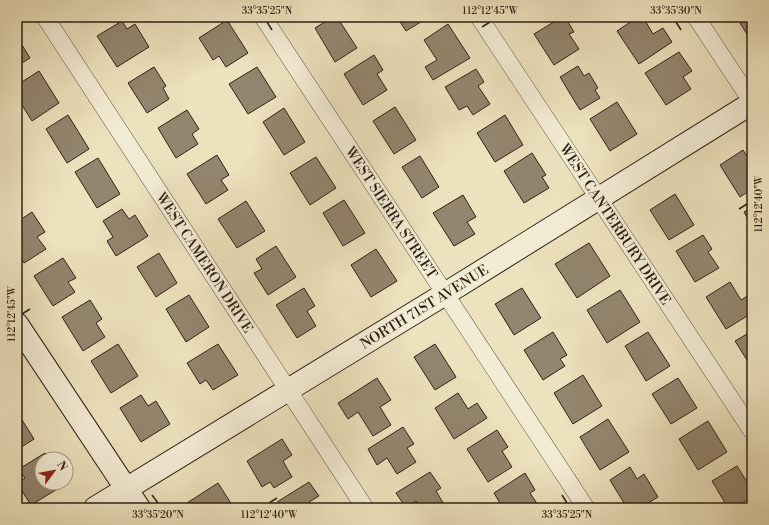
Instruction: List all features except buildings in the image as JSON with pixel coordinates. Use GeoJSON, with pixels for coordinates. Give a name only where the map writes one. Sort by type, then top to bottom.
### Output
{"type":"FeatureCollection","features":[{"type":"Feature","properties":{"kind":"street","name":"WEST CAMERON DRIVE"},"geometry":{"type":"LineString","coordinates":[[45,17],[365,508]]}},
{"type":"Feature","properties":{"kind":"street","name":"WEST SIERRA STREET"},"geometry":{"type":"LineString","coordinates":[[264,17],[586,508]]}},
{"type":"Feature","properties":{"kind":"street","name":"WEST CANTERBURY DRIVE"},"geometry":{"type":"LineString","coordinates":[[479,17],[752,431]]}},
{"type":"Feature","properties":{"kind":"street"},"geometry":{"type":"LineString","coordinates":[[696,17],[752,102]]}},
{"type":"Feature","properties":{"kind":"street","name":"NORTH 71ST AVENUE"},"geometry":{"type":"LineString","coordinates":[[95,508],[445,294],[752,102]]}},
{"type":"Feature","properties":{"kind":"street"},"geometry":{"type":"LineString","coordinates":[[17,324],[139,508]]}}]}
